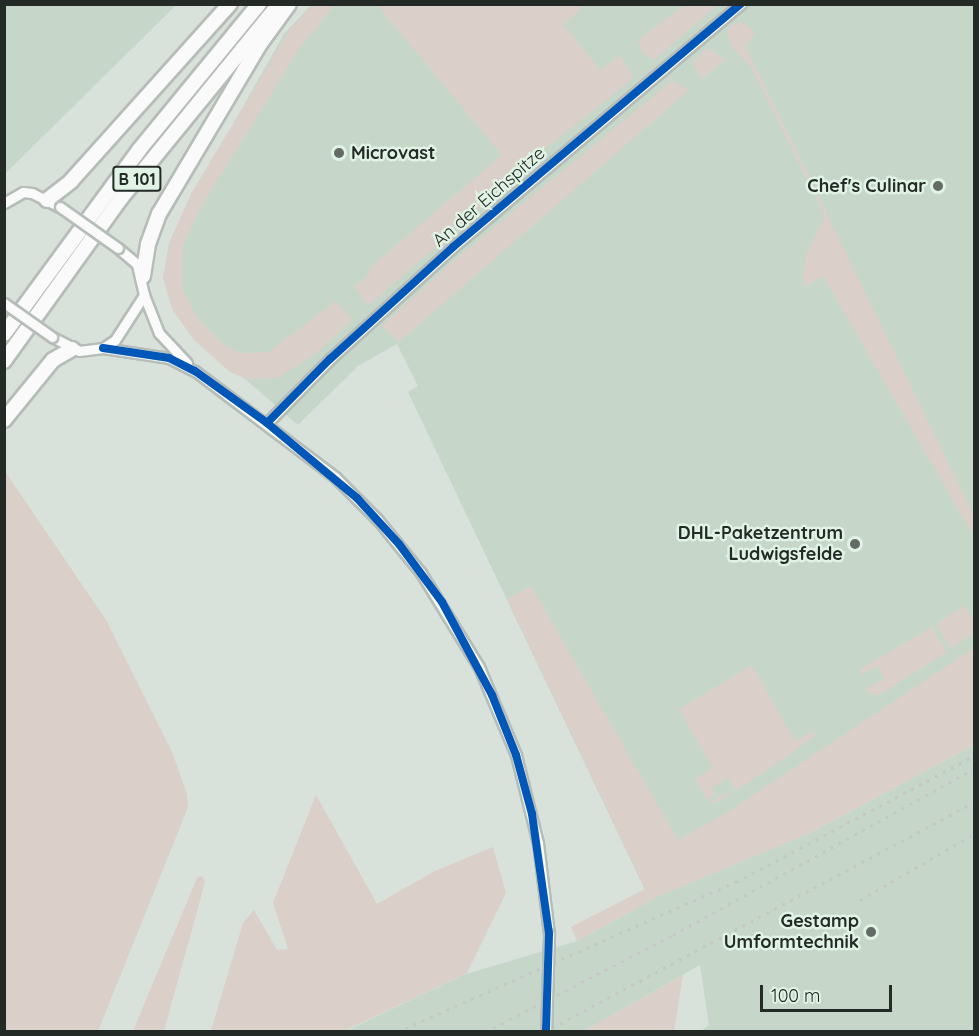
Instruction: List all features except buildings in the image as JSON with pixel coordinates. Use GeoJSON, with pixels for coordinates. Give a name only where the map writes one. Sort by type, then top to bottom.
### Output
{"type":"FeatureCollection","features":[{"type":"Feature","properties":{"kind":"highway"},"geometry":{"type":"LineString","coordinates":[[47,200],[71,181],[230,4]]}},
{"type":"Feature","properties":{"kind":"highway","name":"B 101"},"geometry":{"type":"LineString","coordinates":[[4,334],[140,150],[259,4]]}},
{"type":"Feature","properties":{"kind":"highway","name":"B 101"},"geometry":{"type":"LineString","coordinates":[[4,361],[121,198],[279,4]]}},
{"type":"Feature","properties":{"kind":"highway"},"geometry":{"type":"LineString","coordinates":[[143,276],[148,244],[159,214],[260,44],[289,4]]}},
{"type":"Feature","properties":{"kind":"highway"},"geometry":{"type":"LineString","coordinates":[[4,420],[53,360],[72,349]]}},
{"type":"Feature","properties":{"kind":"street","name":"An der Eichspitze"},"geometry":{"type":"LineString","coordinates":[[267,423],[330,359],[453,247],[741,4]]}},
{"type":"Feature","properties":{"kind":"street"},"geometry":{"type":"LineString","coordinates":[[6,200],[32,192],[60,207],[137,264],[143,276],[144,295],[159,333],[195,371]]}},
{"type":"Feature","properties":{"kind":"street"},"geometry":{"type":"LineString","coordinates":[[103,348],[115,340],[144,295]]}},
{"type":"Feature","properties":{"kind":"street"},"geometry":{"type":"LineString","coordinates":[[4,303],[72,349],[103,348],[169,358],[195,371],[267,423],[335,477],[378,520],[421,573],[465,640],[492,695],[524,782],[543,872],[549,934],[546,1032]]}},
{"type":"Feature","properties":{"kind":"shaded area"},"geometry":{"type":"Polygon","coordinates":[[[5,4],[176,4],[176,5],[5,174],[5,4]]]}},
{"type":"Feature","properties":{"kind":"shaded area"},"geometry":{"type":"Polygon","coordinates":[[[313,4],[335,5],[301,46],[201,207],[183,245],[182,288],[196,316],[224,345],[241,353],[269,352],[336,301],[352,320],[315,354],[278,378],[248,379],[230,372],[194,340],[172,309],[163,278],[169,243],[192,192],[290,29],[313,4]]]}},
{"type":"Feature","properties":{"kind":"shaded area"},"geometry":{"type":"Polygon","coordinates":[[[311,5],[974,5],[974,672],[645,890],[408,392],[418,386],[397,344],[358,366],[298,425],[192,333],[168,251],[190,201],[284,34],[311,5]]]}},
{"type":"Feature","properties":{"kind":"shaded area"},"geometry":{"type":"Polygon","coordinates":[[[377,5],[577,5],[581,9],[563,25],[601,70],[620,55],[633,78],[520,169],[515,178],[369,305],[354,287],[368,275],[371,267],[502,155],[377,5]]]}},
{"type":"Feature","properties":{"kind":"shaded area"},"geometry":{"type":"Polygon","coordinates":[[[685,5],[717,5],[654,60],[643,53],[638,40],[685,5]]]}},
{"type":"Feature","properties":{"kind":"shaded area"},"geometry":{"type":"Polygon","coordinates":[[[743,22],[756,33],[745,45],[974,516],[974,537],[823,276],[805,286],[803,273],[807,251],[823,222],[824,214],[752,69],[731,46],[727,32],[732,25],[743,22]]]}},
{"type":"Feature","properties":{"kind":"shaded area"},"geometry":{"type":"Polygon","coordinates":[[[707,48],[725,60],[702,79],[692,63],[707,48]]]}},
{"type":"Feature","properties":{"kind":"shaded area"},"geometry":{"type":"Polygon","coordinates":[[[672,81],[689,90],[399,342],[382,326],[451,263],[672,81]]]}},
{"type":"Feature","properties":{"kind":"shaded area"},"geometry":{"type":"Polygon","coordinates":[[[4,470],[106,620],[172,752],[187,794],[188,807],[98,1031],[5,1031],[4,470]]]}},
{"type":"Feature","properties":{"kind":"shaded area"},"geometry":{"type":"Polygon","coordinates":[[[531,586],[678,840],[726,813],[974,648],[974,745],[812,832],[659,896],[577,941],[571,927],[645,889],[507,599],[531,586]]]}},
{"type":"Feature","properties":{"kind":"shaded area"},"geometry":{"type":"Polygon","coordinates":[[[964,606],[974,620],[974,633],[951,648],[936,624],[964,606]]]}},
{"type":"Feature","properties":{"kind":"shaded area"},"geometry":{"type":"Polygon","coordinates":[[[932,627],[947,652],[884,692],[876,695],[869,693],[866,689],[885,678],[877,666],[860,676],[860,669],[932,627]]]}},
{"type":"Feature","properties":{"kind":"shaded area"},"geometry":{"type":"Polygon","coordinates":[[[752,665],[795,741],[813,731],[815,736],[766,771],[714,804],[709,802],[735,790],[728,778],[712,788],[715,795],[707,800],[695,779],[713,768],[679,709],[752,665]]]}},
{"type":"Feature","properties":{"kind":"shaded area"},"geometry":{"type":"Polygon","coordinates":[[[974,745],[974,1031],[701,1031],[709,1025],[700,965],[584,1031],[344,1032],[463,975],[577,941],[659,896],[812,832],[974,745]]]}},
{"type":"Feature","properties":{"kind":"shaded area"},"geometry":{"type":"Polygon","coordinates":[[[316,795],[377,904],[435,871],[493,847],[506,893],[467,973],[344,1031],[211,1031],[243,923],[254,910],[277,950],[288,949],[273,903],[316,795]]]}},
{"type":"Feature","properties":{"kind":"shaded area"},"geometry":{"type":"Polygon","coordinates":[[[202,876],[205,882],[164,1031],[133,1031],[197,878],[202,876]]]}},
{"type":"Feature","properties":{"kind":"shaded area"},"geometry":{"type":"Polygon","coordinates":[[[683,975],[674,1031],[584,1031],[683,975]]]}},
{"type":"Feature","properties":{"kind":"railway"},"geometry":{"type":"LineString","coordinates":[[397,1032],[736,882],[974,756]]}},
{"type":"Feature","properties":{"kind":"railway"},"geometry":{"type":"LineString","coordinates":[[485,1032],[673,935],[974,769]]}},
{"type":"Feature","properties":{"kind":"railway"},"geometry":{"type":"LineString","coordinates":[[544,1032],[974,802]]}},
{"type":"Feature","properties":{"kind":"railway"},"geometry":{"type":"LineString","coordinates":[[860,900],[974,834]]}},
{"type":"Feature","properties":{"kind":"cycle path"},"geometry":{"type":"LineString","coordinates":[[267,423],[330,359],[453,247],[741,4]]}},
{"type":"Feature","properties":{"kind":"cycle path"},"geometry":{"type":"LineString","coordinates":[[103,348],[169,358],[195,371],[267,423],[357,498],[399,544],[442,602],[492,695],[516,755],[532,814],[549,934],[546,1032]]}},
{"type":"Feature","properties":{"kind":"place","name":"Microvast"},"geometry":{"type":"Point","coordinates":[339,153]}},
{"type":"Feature","properties":{"kind":"place","name":"Chef's Culinar"},"geometry":{"type":"Point","coordinates":[938,186]}},
{"type":"Feature","properties":{"kind":"place","name":"DHL-Paketzentrum Ludwigsfelde"},"geometry":{"type":"Point","coordinates":[855,544]}},
{"type":"Feature","properties":{"kind":"place","name":"Gestamp Umformtechnik"},"geometry":{"type":"Point","coordinates":[871,932]}}]}
